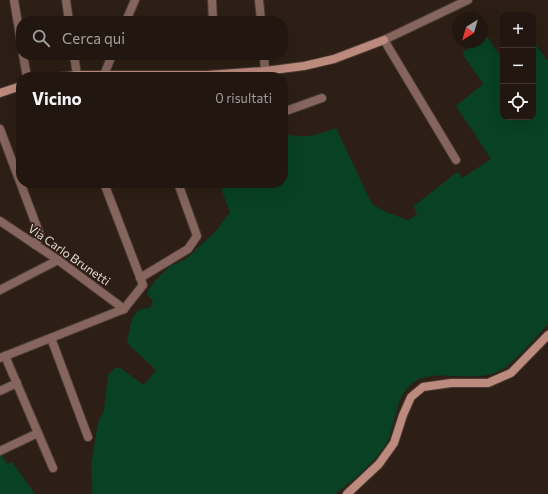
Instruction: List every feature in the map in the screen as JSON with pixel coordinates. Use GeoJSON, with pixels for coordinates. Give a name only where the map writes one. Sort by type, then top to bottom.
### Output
{"type":"FeatureCollection","features":[{"type":"Feature","properties":{"kind":"street"},"geometry":{"type":"LineString","coordinates":[[14,0],[17,16]]}},
{"type":"Feature","properties":{"kind":"street"},"geometry":{"type":"LineString","coordinates":[[66,0],[68,16]]}},
{"type":"Feature","properties":{"kind":"street"},"geometry":{"type":"LineString","coordinates":[[128,16],[135,0]]}},
{"type":"Feature","properties":{"kind":"street"},"geometry":{"type":"LineString","coordinates":[[212,0],[213,16]]}},
{"type":"Feature","properties":{"kind":"street"},"geometry":{"type":"LineString","coordinates":[[259,0],[261,16]]}},
{"type":"Feature","properties":{"kind":"street"},"geometry":{"type":"LineString","coordinates":[[250,72],[304,66],[334,59],[384,40],[468,0]]}},
{"type":"Feature","properties":{"kind":"street"},"geometry":{"type":"LineString","coordinates":[[384,40],[456,160]]}},
{"type":"Feature","properties":{"kind":"street"},"geometry":{"type":"LineString","coordinates":[[24,60],[26,72]]}},
{"type":"Feature","properties":{"kind":"street"},"geometry":{"type":"LineString","coordinates":[[75,60],[77,72]]}},
{"type":"Feature","properties":{"kind":"street"},"geometry":{"type":"LineString","coordinates":[[105,72],[110,60]]}},
{"type":"Feature","properties":{"kind":"street"},"geometry":{"type":"LineString","coordinates":[[264,60],[265,71]]}},
{"type":"Feature","properties":{"kind":"street"},"geometry":{"type":"LineString","coordinates":[[0,93],[16,88]]}},
{"type":"Feature","properties":{"kind":"street"},"geometry":{"type":"LineString","coordinates":[[288,110],[322,98]]}},
{"type":"Feature","properties":{"kind":"street"},"geometry":{"type":"LineString","coordinates":[[0,129],[16,171]]}},
{"type":"Feature","properties":{"kind":"street"},"geometry":{"type":"LineString","coordinates":[[22,188],[40,235],[35,245]]}},
{"type":"Feature","properties":{"kind":"street"},"geometry":{"type":"LineString","coordinates":[[106,188],[142,282]]}},
{"type":"Feature","properties":{"kind":"street"},"geometry":{"type":"LineString","coordinates":[[54,468],[17,383],[3,357],[124,309],[142,282],[188,249],[197,236],[180,188]]}},
{"type":"Feature","properties":{"kind":"street","name":"Via Carlo Brunetti"},"geometry":{"type":"LineString","coordinates":[[1,223],[58,260],[124,309]]}},
{"type":"Feature","properties":{"kind":"street"},"geometry":{"type":"LineString","coordinates":[[0,290],[58,260]]}},
{"type":"Feature","properties":{"kind":"street"},"geometry":{"type":"LineString","coordinates":[[347,494],[379,464],[394,443],[403,415],[411,397],[423,386],[451,383],[488,383],[512,373],[548,335]]}},
{"type":"Feature","properties":{"kind":"street"},"geometry":{"type":"LineString","coordinates":[[51,338],[88,437]]}},
{"type":"Feature","properties":{"kind":"street"},"geometry":{"type":"LineString","coordinates":[[0,391],[17,383]]}},
{"type":"Feature","properties":{"kind":"street"},"geometry":{"type":"LineString","coordinates":[[0,451],[38,433]]}},
{"type":"Feature","properties":{"kind":"green space"},"geometry":{"type":"Polygon","coordinates":[[[488,38],[500,56],[500,120],[536,120],[536,45],[548,61],[548,324],[504,369],[486,375],[428,377],[418,380],[409,386],[404,392],[398,405],[391,433],[384,448],[372,463],[335,494],[92,494],[91,464],[98,423],[104,410],[108,375],[115,368],[120,368],[144,385],[156,370],[127,343],[130,325],[138,311],[143,308],[150,308],[153,301],[147,292],[154,282],[170,266],[186,259],[216,231],[230,212],[221,188],[288,188],[288,134],[310,136],[336,128],[372,204],[386,212],[408,220],[417,215],[414,206],[452,176],[458,172],[462,178],[491,159],[456,106],[483,84],[462,53],[470,48],[488,48],[488,38]]]}},
{"type":"Feature","properties":{"kind":"green space"},"geometry":{"type":"Polygon","coordinates":[[[0,454],[7,464],[12,462],[35,494],[0,494],[0,454]]]}}]}
